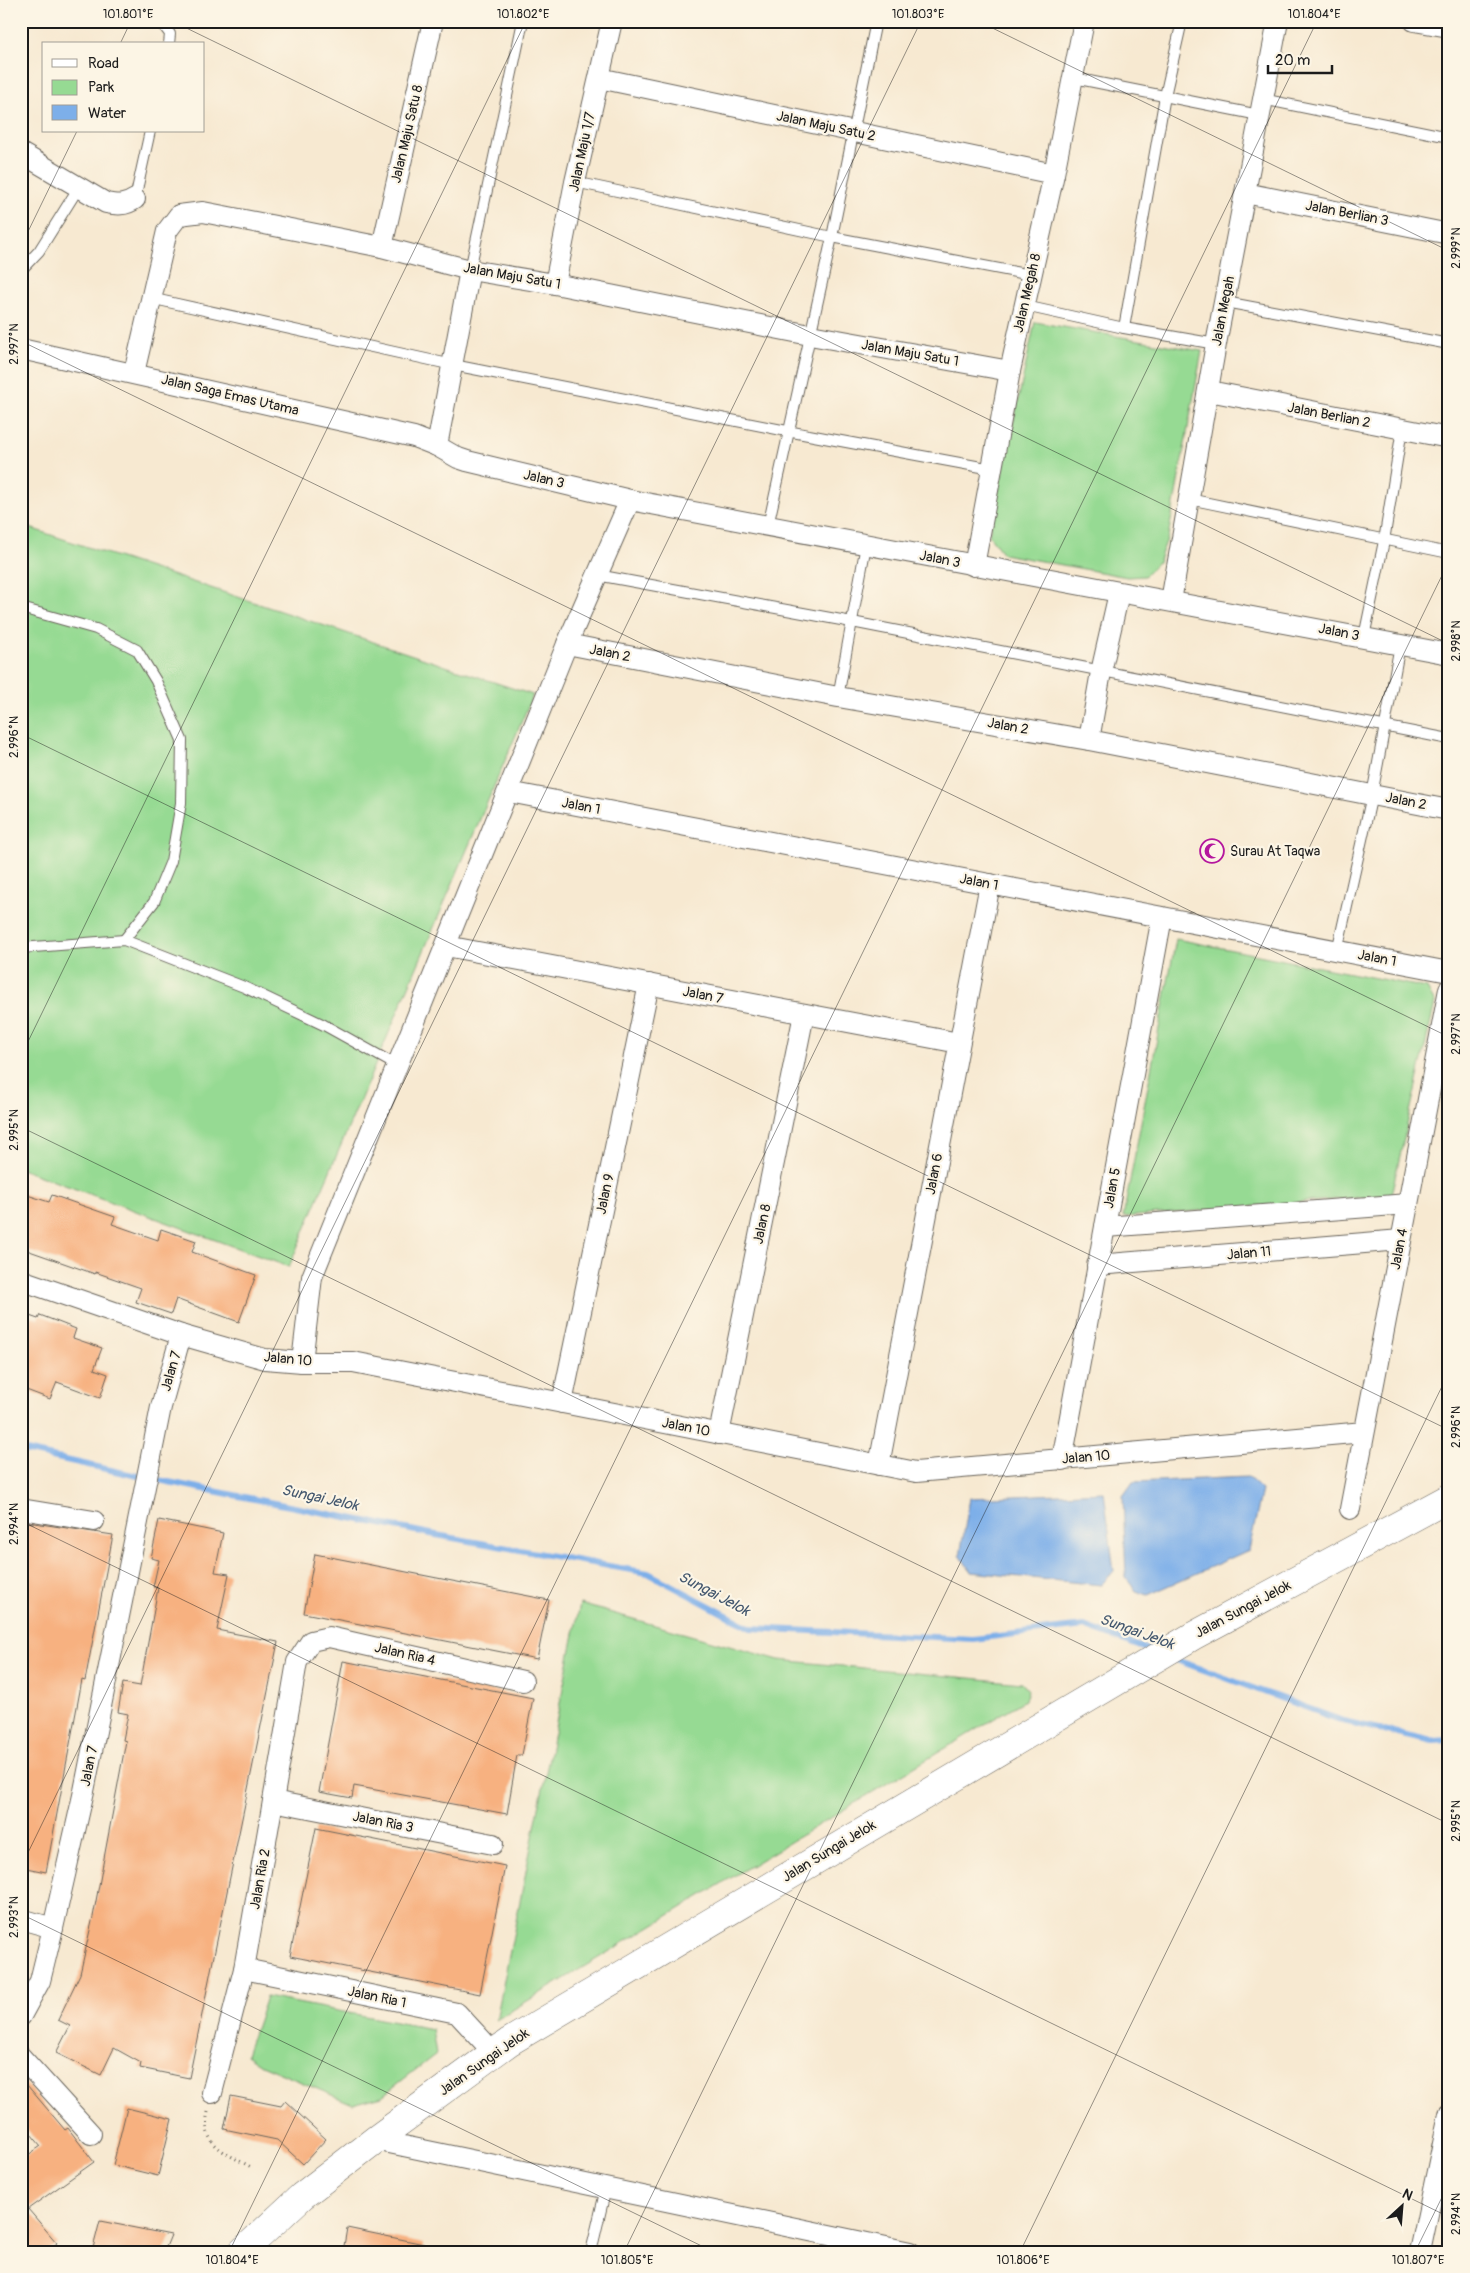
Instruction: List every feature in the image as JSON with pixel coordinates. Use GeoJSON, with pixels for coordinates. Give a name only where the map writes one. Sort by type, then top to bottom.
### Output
{"type":"FeatureCollection","features":[{"type":"Feature","properties":{"kind":"street","name":"Jalan Maju Satu 8"},"geometry":{"type":"LineString","coordinates":[[382,247],[433,21]]}},
{"type":"Feature","properties":{"kind":"street","name":"Jalan Maju 1/7"},"geometry":{"type":"LineString","coordinates":[[555,284],[575,182],[612,21]]}},
{"type":"Feature","properties":{"kind":"street","name":"Jalan Megah 8"},"geometry":{"type":"LineString","coordinates":[[974,566],[1010,371],[1054,174],[1084,21]]}},
{"type":"Feature","properties":{"kind":"street","name":"Jalan Megah"},"geometry":{"type":"LineString","coordinates":[[1171,601],[1216,344],[1278,21]]}},
{"type":"Feature","properties":{"kind":"street"},"geometry":{"type":"LineString","coordinates":[[1414,21],[1449,28]]}},
{"type":"Feature","properties":{"kind":"street","name":"Jalan Maju Satu 2"},"geometry":{"type":"LineString","coordinates":[[599,78],[1054,174]]}},
{"type":"Feature","properties":{"kind":"street"},"geometry":{"type":"LineString","coordinates":[[21,153],[106,203],[128,204],[135,199]]}},
{"type":"Feature","properties":{"kind":"street","name":"Jalan Berlian 3"},"geometry":{"type":"LineString","coordinates":[[1245,193],[1449,234]]}},
{"type":"Feature","properties":{"kind":"street","name":"Jalan Maju Satu 1"},"geometry":{"type":"LineString","coordinates":[[134,373],[166,231],[179,215],[203,212],[382,247],[470,270],[555,284],[810,335],[1010,371]]}},
{"type":"Feature","properties":{"kind":"street"},"geometry":{"type":"LineString","coordinates":[[437,446],[470,270]]}},
{"type":"Feature","properties":{"kind":"street","name":"Jalan Saga Emas Utama"},"geometry":{"type":"LineString","coordinates":[[21,349],[414,437],[437,446]]}},
{"type":"Feature","properties":{"kind":"street","name":"Jalan Berlian 2"},"geometry":{"type":"LineString","coordinates":[[1209,391],[1449,438]]}},
{"type":"Feature","properties":{"kind":"street","name":"Jalan 3"},"geometry":{"type":"LineString","coordinates":[[437,446],[467,461],[630,500],[1449,654]]}},
{"type":"Feature","properties":{"kind":"street"},"geometry":{"type":"LineString","coordinates":[[302,1362],[312,1276],[396,1065],[509,792],[567,644],[630,500]]}},
{"type":"Feature","properties":{"kind":"street"},"geometry":{"type":"LineString","coordinates":[[1089,740],[1101,672],[1119,593]]}},
{"type":"Feature","properties":{"kind":"street","name":"Jalan 2"},"geometry":{"type":"LineString","coordinates":[[567,644],[838,697],[1089,740],[1449,810]]}},
{"type":"Feature","properties":{"kind":"street","name":"Jalan 1"},"geometry":{"type":"LineString","coordinates":[[509,792],[1449,972]]}},
{"type":"Feature","properties":{"kind":"street","name":"Jalan 6"},"geometry":{"type":"LineString","coordinates":[[879,1465],[990,884]]}},
{"type":"Feature","properties":{"kind":"street","name":"Jalan 5"},"geometry":{"type":"LineString","coordinates":[[1062,1460],[1162,917]]}},
{"type":"Feature","properties":{"kind":"street","name":"Jalan 7"},"geometry":{"type":"LineString","coordinates":[[446,946],[959,1043]]}},
{"type":"Feature","properties":{"kind":"street","name":"Jalan 9"},"geometry":{"type":"LineString","coordinates":[[562,1403],[649,984]]}},
{"type":"Feature","properties":{"kind":"street","name":"Jalan 4"},"geometry":{"type":"LineString","coordinates":[[1350,1509],[1449,989]]}},
{"type":"Feature","properties":{"kind":"street","name":"Jalan 8"},"geometry":{"type":"LineString","coordinates":[[719,1434],[804,1014]]}},
{"type":"Feature","properties":{"kind":"street"},"geometry":{"type":"LineString","coordinates":[[1105,1227],[1408,1204]]}},
{"type":"Feature","properties":{"kind":"street","name":"Jalan 11"},"geometry":{"type":"LineString","coordinates":[[1098,1265],[1401,1240]]}},
{"type":"Feature","properties":{"kind":"street","name":"Jalan 10"},"geometry":{"type":"LineString","coordinates":[[21,1280],[181,1335],[265,1359],[302,1362],[353,1362],[916,1472],[1364,1432]]}},
{"type":"Feature","properties":{"kind":"street","name":"Jalan 7"},"geometry":{"type":"LineString","coordinates":[[21,2016],[40,1981],[53,1928],[84,1791],[161,1408],[181,1335]]}},
{"type":"Feature","properties":{"kind":"street","name":"Jalan Sungai Jelok"},"geometry":{"type":"LineString","coordinates":[[242,2252],[302,2196],[509,2042],[1193,1636],[1449,1498]]}},
{"type":"Feature","properties":{"kind":"street"},"geometry":{"type":"LineString","coordinates":[[21,1509],[94,1521]]}},
{"type":"Feature","properties":{"kind":"street","name":"Jalan Ria 4"},"geometry":{"type":"LineString","coordinates":[[297,1662],[311,1641],[330,1637],[523,1681]]}},
{"type":"Feature","properties":{"kind":"street","name":"Jalan Ria 2"},"geometry":{"type":"LineString","coordinates":[[212,2093],[244,1969],[297,1662]]}},
{"type":"Feature","properties":{"kind":"street","name":"Jalan Ria 3"},"geometry":{"type":"LineString","coordinates":[[274,1801],[493,1844]]}},
{"type":"Feature","properties":{"kind":"street"},"geometry":{"type":"LineString","coordinates":[[21,1919],[53,1928]]}},
{"type":"Feature","properties":{"kind":"street","name":"Jalan Ria 1"},"geometry":{"type":"LineString","coordinates":[[244,1969],[457,2013],[494,2053]]}},
{"type":"Feature","properties":{"kind":"street"},"geometry":{"type":"LineString","coordinates":[[21,2057],[91,2134]]}},
{"type":"Feature","properties":{"kind":"street"},"geometry":{"type":"LineString","coordinates":[[1420,2252],[1449,2114]]}},
{"type":"Feature","properties":{"kind":"street"},"geometry":{"type":"LineString","coordinates":[[375,2140],[898,2251]]}},
{"type":"Feature","properties":{"kind":"lane"},"geometry":{"type":"LineString","coordinates":[[160,21],[170,34],[169,42]]}},
{"type":"Feature","properties":{"kind":"lane"},"geometry":{"type":"LineString","coordinates":[[470,270],[523,21]]}},
{"type":"Feature","properties":{"kind":"lane"},"geometry":{"type":"LineString","coordinates":[[768,526],[832,237],[876,21]]}},
{"type":"Feature","properties":{"kind":"lane"},"geometry":{"type":"LineString","coordinates":[[1124,328],[1165,96],[1182,21]]}},
{"type":"Feature","properties":{"kind":"lane"},"geometry":{"type":"LineString","coordinates":[[1074,78],[1165,96],[1260,107],[1449,137]]}},
{"type":"Feature","properties":{"kind":"lane"},"geometry":{"type":"LineString","coordinates":[[135,199],[150,132]]}},
{"type":"Feature","properties":{"kind":"lane"},"geometry":{"type":"LineString","coordinates":[[575,182],[832,237],[1031,275]]}},
{"type":"Feature","properties":{"kind":"lane"},"geometry":{"type":"LineString","coordinates":[[21,270],[39,252],[79,187]]}},
{"type":"Feature","properties":{"kind":"lane"},"geometry":{"type":"LineString","coordinates":[[150,298],[453,365],[788,432],[992,469]]}},
{"type":"Feature","properties":{"kind":"lane"},"geometry":{"type":"LineString","coordinates":[[1225,302],[1449,344]]}},
{"type":"Feature","properties":{"kind":"lane"},"geometry":{"type":"LineString","coordinates":[[1025,306],[1124,328],[1216,344]]}},
{"type":"Feature","properties":{"kind":"lane"},"geometry":{"type":"LineString","coordinates":[[1364,637],[1384,541],[1402,429]]}},
{"type":"Feature","properties":{"kind":"lane"},"geometry":{"type":"LineString","coordinates":[[1189,499],[1449,553]]}},
{"type":"Feature","properties":{"kind":"lane"},"geometry":{"type":"LineString","coordinates":[[838,697],[866,545]]}},
{"type":"Feature","properties":{"kind":"lane"},"geometry":{"type":"LineString","coordinates":[[597,575],[852,622],[1449,739]]}},
{"type":"Feature","properties":{"kind":"lane"},"geometry":{"type":"LineString","coordinates":[[21,608],[96,629],[137,650],[156,681],[182,740],[180,803],[171,861],[154,902],[124,940]]}},
{"type":"Feature","properties":{"kind":"lane"},"geometry":{"type":"LineString","coordinates":[[1337,950],[1372,795],[1400,645]]}},
{"type":"Feature","properties":{"kind":"lane"},"geometry":{"type":"LineString","coordinates":[[21,948],[124,940],[244,987],[324,1026],[396,1065]]}},
{"type":"Feature","properties":{"kind":"lane"},"geometry":{"type":"LineString","coordinates":[[591,2252],[606,2188]]}},
{"type":"Feature","properties":{"kind":"path"},"geometry":{"type":"LineString","coordinates":[[205,2124],[210,2141],[251,2168]]}},
{"type":"Feature","properties":{"kind":"green space"},"geometry":{"type":"Polygon","coordinates":[[[1035,322],[1202,351],[1168,537],[1158,562],[1145,576],[1127,577],[1003,554],[989,535],[1035,322]]]}},
{"type":"Feature","properties":{"kind":"green space"},"geometry":{"type":"Polygon","coordinates":[[[21,525],[533,695],[289,1267],[21,1169],[21,525]]]}},
{"type":"Feature","properties":{"kind":"green space"},"geometry":{"type":"Polygon","coordinates":[[[1176,939],[1427,988],[1435,1003],[1391,1195],[1123,1217],[1176,939]]]}},
{"type":"Feature","properties":{"kind":"green space"},"geometry":{"type":"Polygon","coordinates":[[[580,1604],[779,1660],[1022,1683],[1028,1690],[1025,1700],[496,2020],[580,1604]]]}},
{"type":"Feature","properties":{"kind":"green space"},"geometry":{"type":"Polygon","coordinates":[[[266,1997],[432,2029],[436,2054],[382,2096],[353,2104],[261,2065],[246,2055],[266,1997]]]}},
{"type":"Feature","properties":{"kind":"water"},"geometry":{"type":"Polygon","coordinates":[[[1248,1477],[1262,1490],[1249,1550],[1148,1595],[1136,1591],[1126,1578],[1123,1496],[1133,1482],[1248,1477]]]}},
{"type":"Feature","properties":{"kind":"water"},"geometry":{"type":"Polygon","coordinates":[[[1104,1492],[1114,1571],[1101,1585],[971,1572],[960,1555],[970,1498],[1104,1492]]]}},
{"type":"Feature","properties":{"kind":"building"},"geometry":{"type":"Polygon","coordinates":[[[21,1193],[49,1202],[52,1195],[115,1217],[112,1224],[158,1240],[161,1229],[196,1241],[192,1252],[256,1275],[239,1322],[176,1299],[171,1314],[136,1302],[141,1288],[21,1248],[21,1193]]]}},
{"type":"Feature","properties":{"kind":"building"},"geometry":{"type":"Polygon","coordinates":[[[21,1313],[38,1319],[40,1315],[76,1329],[73,1338],[102,1348],[94,1369],[108,1374],[100,1398],[57,1382],[50,1399],[21,1388],[21,1313]]]}},
{"type":"Feature","properties":{"kind":"building"},"geometry":{"type":"Polygon","coordinates":[[[159,1520],[223,1533],[215,1572],[229,1574],[217,1630],[278,1642],[189,2078],[140,2068],[141,2063],[114,2048],[101,2075],[56,2053],[70,2026],[58,2020],[80,1974],[93,1917],[126,1741],[123,1740],[128,1714],[118,1712],[123,1683],[140,1686],[158,1588],[153,1587],[159,1560],[151,1558],[159,1520]]]}},
{"type":"Feature","properties":{"kind":"building"},"geometry":{"type":"Polygon","coordinates":[[[21,1521],[113,1535],[85,1681],[82,1680],[46,1872],[21,1867],[21,1521]]]}},
{"type":"Feature","properties":{"kind":"building"},"geometry":{"type":"Polygon","coordinates":[[[315,1554],[549,1600],[537,1659],[304,1613],[315,1554]]]}},
{"type":"Feature","properties":{"kind":"building"},"geometry":{"type":"Polygon","coordinates":[[[343,1661],[533,1698],[522,1755],[517,1755],[507,1814],[354,1786],[352,1798],[319,1792],[343,1661]]]}},
{"type":"Feature","properties":{"kind":"building"},"geometry":{"type":"Polygon","coordinates":[[[316,1828],[505,1866],[480,1994],[290,1956],[316,1828]]]}},
{"type":"Feature","properties":{"kind":"building"},"geometry":{"type":"Polygon","coordinates":[[[21,2078],[65,2130],[68,2128],[94,2162],[28,2209],[57,2243],[47,2252],[21,2252],[21,2160],[41,2146],[21,2122],[21,2078]]]}},
{"type":"Feature","properties":{"kind":"building"},"geometry":{"type":"Polygon","coordinates":[[[231,2096],[281,2106],[285,2101],[326,2139],[303,2164],[277,2140],[224,2129],[231,2096]]]}},
{"type":"Feature","properties":{"kind":"building"},"geometry":{"type":"Polygon","coordinates":[[[127,2108],[172,2119],[158,2176],[113,2165],[127,2108]]]}},
{"type":"Feature","properties":{"kind":"building"},"geometry":{"type":"Polygon","coordinates":[[[100,2221],[171,2235],[164,2252],[92,2252],[100,2221]]]}},
{"type":"Feature","properties":{"kind":"building"},"geometry":{"type":"Polygon","coordinates":[[[347,2228],[424,2244],[423,2252],[343,2252],[347,2228]]]}},
{"type":"Feature","properties":{"kind":"waterway","name":"Sungai Jelok"},"geometry":{"type":"LineString","coordinates":[[21,1450],[133,1475],[436,1535],[648,1573],[751,1628],[973,1639],[1084,1626],[1152,1651]]}},
{"type":"Feature","properties":{"kind":"waterway","name":"Sungai Jelok"},"geometry":{"type":"LineString","coordinates":[[1171,1658],[1343,1721],[1433,1741],[1449,1740]]}},
{"type":"Feature","properties":{"kind":"place","name":"Surau At Taqwa"},"geometry":{"type":"Point","coordinates":[1212,851]}}]}
